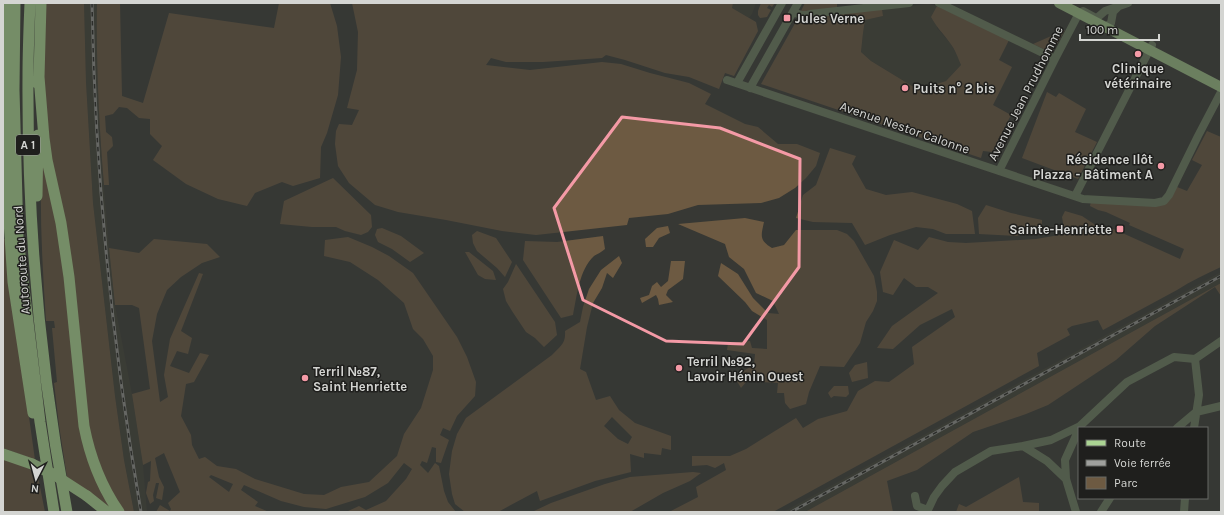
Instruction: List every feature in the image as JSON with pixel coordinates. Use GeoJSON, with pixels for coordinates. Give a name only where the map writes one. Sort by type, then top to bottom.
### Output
{"type":"FeatureCollection","features":[{"type":"Feature","properties":{"kind":"highway"},"geometry":{"type":"LineString","coordinates":[[6,3],[4,88],[6,94],[5,127],[13,282],[36,434],[41,461],[48,476]]}},
{"type":"Feature","properties":{"kind":"highway","name":"Autoroute du Nord"},"geometry":{"type":"LineString","coordinates":[[15,3],[14,90],[18,238],[48,476],[54,512]]}},
{"type":"Feature","properties":{"kind":"highway","name":"Autoroute du Nord"},"geometry":{"type":"LineString","coordinates":[[30,3],[28,138],[36,286],[46,378],[58,466],[67,512]]}},
{"type":"Feature","properties":{"kind":"highway"},"geometry":{"type":"LineString","coordinates":[[36,286],[38,88],[41,3]]}},
{"type":"Feature","properties":{"kind":"highway"},"geometry":{"type":"LineString","coordinates":[[39,77],[47,160],[61,222],[69,277],[84,426],[96,471],[119,512]]}},
{"type":"Feature","properties":{"kind":"highway"},"geometry":{"type":"LineString","coordinates":[[3,454],[32,464],[53,474],[107,512]]}},
{"type":"Feature","properties":{"kind":"highway"},"geometry":{"type":"LineString","coordinates":[[86,498],[96,512]]}},
{"type":"Feature","properties":{"kind":"main road"},"geometry":{"type":"LineString","coordinates":[[1059,3],[1083,16],[1110,26]]}},
{"type":"Feature","properties":{"kind":"main road"},"geometry":{"type":"LineString","coordinates":[[1072,3],[1110,26],[1221,80]]}},
{"type":"Feature","properties":{"kind":"main road"},"geometry":{"type":"LineString","coordinates":[[1151,47],[1221,87]]}},
{"type":"Feature","properties":{"kind":"street"},"geometry":{"type":"LineString","coordinates":[[737,83],[782,3]]}},
{"type":"Feature","properties":{"kind":"street"},"geometry":{"type":"LineString","coordinates":[[750,88],[798,3]]}},
{"type":"Feature","properties":{"kind":"street"},"geometry":{"type":"LineString","coordinates":[[793,12],[805,16],[817,13],[909,3]]}},
{"type":"Feature","properties":{"kind":"street"},"geometry":{"type":"LineString","coordinates":[[939,3],[1055,59]]}},
{"type":"Feature","properties":{"kind":"street"},"geometry":{"type":"LineString","coordinates":[[1083,16],[1083,11],[1098,18],[1105,12],[1128,3]]}},
{"type":"Feature","properties":{"kind":"street"},"geometry":{"type":"LineString","coordinates":[[1110,26],[1113,12],[1118,7]]}},
{"type":"Feature","properties":{"kind":"street","name":"Avenue Jean Prudhomme"},"geometry":{"type":"LineString","coordinates":[[999,171],[1055,59],[1073,26],[1083,16]]}},
{"type":"Feature","properties":{"kind":"street"},"geometry":{"type":"LineString","coordinates":[[1075,196],[1151,47]]}},
{"type":"Feature","properties":{"kind":"street","name":"Avenue Nestor Calonne"},"geometry":{"type":"LineString","coordinates":[[727,80],[1083,199],[1156,203],[1164,200],[1169,195],[1221,92]]}},
{"type":"Feature","properties":{"kind":"street"},"geometry":{"type":"LineString","coordinates":[[1081,427],[1127,382],[1174,357],[1195,359],[1221,341]]}},
{"type":"Feature","properties":{"kind":"street"},"geometry":{"type":"LineString","coordinates":[[1194,427],[1199,395],[1195,359]]}},
{"type":"Feature","properties":{"kind":"street"},"geometry":{"type":"LineString","coordinates":[[1178,427],[1196,412],[1221,406]]}},
{"type":"Feature","properties":{"kind":"street"},"geometry":{"type":"LineString","coordinates":[[915,496],[917,506],[928,511],[934,497],[955,472],[991,452],[1051,440],[1078,429]]}},
{"type":"Feature","properties":{"kind":"street"},"geometry":{"type":"LineString","coordinates":[[1076,512],[1066,479],[1065,460],[1078,432]]}},
{"type":"Feature","properties":{"kind":"street"},"geometry":{"type":"LineString","coordinates":[[1023,446],[1047,461],[1066,479]]}},
{"type":"Feature","properties":{"kind":"street"},"geometry":{"type":"LineString","coordinates":[[1102,512],[1109,499]]}},
{"type":"Feature","properties":{"kind":"street"},"geometry":{"type":"LineString","coordinates":[[1184,512],[1186,499]]}},
{"type":"Feature","properties":{"kind":"highlighted area"},"geometry":{"type":"Polygon","coordinates":[[[622,117],[720,128],[800,159],[799,267],[743,344],[666,341],[583,300],[554,208],[622,117]]]}},
{"type":"Feature","properties":{"kind":"shaded area"},"geometry":{"type":"Polygon","coordinates":[[[84,3],[97,3],[97,58],[100,138],[109,248],[115,305],[132,394],[143,465],[147,512],[134,512],[124,460],[115,396],[93,203],[86,82],[84,3]]]}},
{"type":"Feature","properties":{"kind":"shaded area"},"geometry":{"type":"Polygon","coordinates":[[[733,3],[756,3],[749,18],[731,8],[733,3]]]}},
{"type":"Feature","properties":{"kind":"shaded area"},"geometry":{"type":"Polygon","coordinates":[[[928,4],[937,6],[937,28],[951,44],[961,65],[946,81],[930,86],[912,86],[871,61],[861,52],[865,20],[883,16],[882,9],[928,4]]]}},
{"type":"Feature","properties":{"kind":"shaded area"},"geometry":{"type":"Polygon","coordinates":[[[1221,272],[1221,283],[805,512],[783,512],[1221,272]]]}},
{"type":"Feature","properties":{"kind":"green space"},"geometry":{"type":"Polygon","coordinates":[[[45,3],[84,3],[86,82],[93,203],[115,396],[124,460],[134,512],[124,512],[115,500],[90,444],[51,156],[43,78],[45,3]]]}},
{"type":"Feature","properties":{"kind":"green space"},"geometry":{"type":"Polygon","coordinates":[[[97,3],[120,3],[122,96],[143,103],[169,13],[274,28],[279,3],[330,3],[337,26],[341,57],[338,95],[327,133],[321,147],[320,178],[293,186],[282,182],[255,193],[247,206],[218,199],[186,184],[153,160],[162,146],[150,134],[150,119],[139,118],[127,108],[119,107],[113,114],[105,116],[106,132],[112,137],[113,146],[107,152],[109,185],[104,185],[98,94],[97,3]]]}},
{"type":"Feature","properties":{"kind":"green space"},"geometry":{"type":"Polygon","coordinates":[[[352,3],[733,3],[732,8],[756,22],[758,31],[734,76],[725,73],[719,89],[689,77],[665,73],[606,55],[602,58],[543,62],[506,62],[491,58],[486,65],[530,70],[602,62],[621,64],[689,83],[711,94],[705,104],[745,124],[758,127],[778,144],[797,144],[820,153],[816,166],[795,188],[779,198],[761,203],[698,205],[668,214],[629,218],[627,225],[536,235],[502,231],[398,212],[375,205],[349,183],[338,166],[335,144],[336,131],[339,124],[352,125],[359,110],[347,108],[357,70],[358,32],[352,3]]]}},
{"type":"Feature","properties":{"kind":"green space"},"geometry":{"type":"Polygon","coordinates":[[[761,3],[775,3],[772,7],[769,5],[767,8],[771,10],[767,17],[760,18],[758,15],[761,3]]]}},
{"type":"Feature","properties":{"kind":"green space"},"geometry":{"type":"Polygon","coordinates":[[[805,3],[837,3],[837,8],[801,11],[805,3]]]}},
{"type":"Feature","properties":{"kind":"green space"},"geometry":{"type":"Polygon","coordinates":[[[937,6],[1009,40],[999,60],[1012,67],[993,105],[1011,115],[992,152],[983,151],[981,158],[761,84],[798,18],[882,9],[883,16],[865,20],[861,52],[871,61],[912,86],[930,86],[946,81],[961,65],[952,45],[931,17],[937,6]]]}},
{"type":"Feature","properties":{"kind":"green space"},"geometry":{"type":"Polygon","coordinates":[[[1065,30],[1052,53],[1033,44],[1065,30]]]}},
{"type":"Feature","properties":{"kind":"green space"},"geometry":{"type":"Polygon","coordinates":[[[1047,92],[1056,97],[1059,93],[1086,109],[1075,132],[1097,142],[1078,179],[1022,158],[1047,92]]]}},
{"type":"Feature","properties":{"kind":"green space"},"geometry":{"type":"Polygon","coordinates":[[[1207,131],[1221,137],[1221,267],[1103,330],[1098,320],[1072,326],[1067,329],[1070,335],[1037,353],[1039,366],[773,512],[669,512],[698,497],[696,487],[726,470],[724,463],[715,468],[707,465],[692,466],[692,456],[730,456],[746,449],[796,418],[803,428],[818,419],[847,411],[858,391],[875,381],[889,382],[914,364],[912,347],[955,317],[952,309],[920,325],[893,349],[877,348],[892,326],[938,293],[928,287],[916,287],[904,278],[893,295],[883,292],[880,272],[894,240],[918,250],[929,237],[948,242],[966,243],[1036,239],[1065,234],[1062,217],[1065,211],[1082,216],[1097,226],[1095,230],[1104,235],[1109,227],[1180,259],[1184,249],[1090,206],[1091,201],[1157,205],[1177,187],[1187,191],[1202,165],[1192,160],[1207,131]]]}},
{"type":"Feature","properties":{"kind":"green space"},"geometry":{"type":"Polygon","coordinates":[[[42,144],[58,222],[81,424],[113,512],[67,477],[54,383],[57,382],[52,328],[55,328],[54,321],[46,321],[41,232],[42,144]]]}},
{"type":"Feature","properties":{"kind":"green space"},"geometry":{"type":"Polygon","coordinates":[[[830,148],[856,156],[852,164],[866,189],[886,195],[912,192],[957,204],[972,211],[975,234],[946,234],[933,229],[916,227],[865,245],[852,223],[813,222],[796,218],[803,195],[816,185],[830,148]]]}},
{"type":"Feature","properties":{"kind":"green space"},"geometry":{"type":"Polygon","coordinates":[[[333,178],[371,215],[372,227],[368,232],[361,235],[336,227],[312,227],[280,224],[284,201],[333,178]]]}},
{"type":"Feature","properties":{"kind":"green space"},"geometry":{"type":"Polygon","coordinates":[[[986,205],[1011,213],[1042,220],[1042,231],[1035,233],[1025,232],[1017,236],[979,234],[978,218],[986,205]]]}},
{"type":"Feature","properties":{"kind":"green space"},"geometry":{"type":"Polygon","coordinates":[[[745,218],[764,222],[762,237],[765,243],[772,248],[784,245],[796,230],[837,230],[847,234],[854,241],[874,276],[877,301],[866,322],[860,343],[844,367],[820,366],[809,392],[806,404],[790,409],[785,403],[784,393],[777,393],[778,383],[747,381],[741,388],[734,376],[754,365],[755,354],[727,350],[728,343],[750,341],[752,348],[767,349],[767,320],[752,311],[745,302],[718,276],[721,263],[738,274],[753,298],[768,313],[779,314],[773,301],[756,293],[744,269],[729,257],[725,244],[678,224],[745,218]]]}},
{"type":"Feature","properties":{"kind":"green space"},"geometry":{"type":"Polygon","coordinates":[[[668,226],[670,233],[659,238],[653,247],[646,247],[645,239],[657,228],[668,226]]]}},
{"type":"Feature","properties":{"kind":"green space"},"geometry":{"type":"Polygon","coordinates":[[[382,228],[401,236],[424,253],[410,262],[392,249],[378,242],[375,235],[377,229],[382,228]]]}},
{"type":"Feature","properties":{"kind":"green space"},"geometry":{"type":"Polygon","coordinates":[[[477,231],[496,238],[512,262],[505,277],[477,251],[473,243],[472,235],[477,231]]]}},
{"type":"Feature","properties":{"kind":"green space"},"geometry":{"type":"Polygon","coordinates":[[[603,236],[605,249],[594,256],[585,268],[579,284],[573,315],[561,318],[523,260],[525,241],[557,242],[603,236]]]}},
{"type":"Feature","properties":{"kind":"green space"},"geometry":{"type":"Polygon","coordinates":[[[348,237],[389,256],[413,273],[457,337],[467,357],[476,382],[475,396],[457,416],[450,431],[443,428],[440,435],[449,440],[441,463],[436,462],[436,448],[432,447],[427,463],[422,461],[420,465],[428,473],[435,463],[439,466],[444,491],[448,502],[456,512],[346,512],[359,506],[366,510],[386,501],[406,479],[412,469],[404,463],[388,483],[365,497],[326,509],[304,507],[281,501],[244,485],[241,490],[258,502],[255,506],[269,512],[156,512],[160,505],[170,511],[171,509],[168,503],[180,492],[164,453],[155,458],[159,477],[164,487],[162,500],[156,498],[159,483],[156,483],[153,495],[154,501],[150,504],[146,493],[148,482],[150,481],[151,461],[143,465],[132,394],[150,389],[139,308],[132,305],[115,305],[109,248],[139,253],[154,239],[207,244],[220,257],[202,263],[181,277],[167,290],[157,314],[152,341],[160,402],[168,397],[164,375],[170,339],[199,273],[203,274],[181,331],[192,338],[188,354],[177,351],[170,366],[189,373],[200,353],[209,355],[194,382],[186,384],[181,416],[191,435],[192,445],[199,459],[205,457],[217,466],[236,469],[255,479],[304,494],[324,495],[341,487],[369,482],[397,456],[404,434],[421,408],[433,370],[433,356],[423,339],[413,329],[404,303],[378,280],[350,262],[324,256],[325,240],[348,237]],[[211,475],[209,477],[229,492],[233,484],[211,475]]]}},
{"type":"Feature","properties":{"kind":"green space"},"geometry":{"type":"Polygon","coordinates":[[[4,239],[7,239],[10,281],[35,460],[3,448],[4,239]]]}},
{"type":"Feature","properties":{"kind":"green space"},"geometry":{"type":"Polygon","coordinates":[[[465,252],[469,252],[493,271],[496,280],[485,279],[478,275],[465,252]]]}},
{"type":"Feature","properties":{"kind":"green space"},"geometry":{"type":"Polygon","coordinates":[[[619,256],[622,263],[613,278],[607,273],[602,288],[593,303],[587,327],[580,369],[586,372],[596,400],[610,396],[619,410],[635,423],[671,436],[671,450],[662,448],[661,455],[644,453],[644,458],[630,454],[631,472],[595,481],[540,501],[537,491],[498,512],[465,512],[455,504],[449,474],[452,451],[457,434],[466,418],[552,355],[560,347],[565,339],[565,331],[580,322],[589,289],[601,270],[619,256]],[[612,417],[604,426],[618,439],[628,444],[632,437],[612,417]]]}},
{"type":"Feature","properties":{"kind":"green space"},"geometry":{"type":"Polygon","coordinates":[[[671,261],[685,261],[683,279],[668,290],[666,295],[673,302],[659,305],[656,295],[642,303],[640,298],[649,295],[652,286],[657,282],[661,287],[668,281],[671,261]]]}},
{"type":"Feature","properties":{"kind":"green space"},"geometry":{"type":"Polygon","coordinates":[[[516,264],[555,322],[557,335],[544,347],[526,332],[506,301],[503,289],[508,282],[516,264]]]}},
{"type":"Feature","properties":{"kind":"green space"},"geometry":{"type":"Polygon","coordinates":[[[1221,283],[1221,296],[1215,287],[1155,326],[1116,360],[1048,405],[973,432],[917,470],[887,481],[893,512],[805,512],[1221,283]]]}},
{"type":"Feature","properties":{"kind":"green space"},"geometry":{"type":"Polygon","coordinates":[[[867,362],[868,378],[852,382],[849,373],[855,365],[867,362]]]}},
{"type":"Feature","properties":{"kind":"green space"},"geometry":{"type":"Polygon","coordinates":[[[834,386],[848,386],[849,394],[846,397],[834,396],[831,398],[828,393],[834,386]]]}},
{"type":"Feature","properties":{"kind":"green space"},"geometry":{"type":"Polygon","coordinates":[[[3,459],[37,472],[45,512],[3,512],[3,459]]]}},
{"type":"Feature","properties":{"kind":"green space"},"geometry":{"type":"Polygon","coordinates":[[[693,472],[701,473],[690,481],[663,493],[630,512],[532,512],[551,503],[630,477],[693,472]]]}},
{"type":"Feature","properties":{"kind":"green space"},"geometry":{"type":"Polygon","coordinates":[[[1019,477],[1023,502],[1039,503],[1039,512],[956,512],[959,504],[966,507],[1019,477]]]}},
{"type":"Feature","properties":{"kind":"railway"},"geometry":{"type":"LineString","coordinates":[[92,3],[97,131],[107,259],[122,386],[141,512]]}},
{"type":"Feature","properties":{"kind":"railway"},"geometry":{"type":"LineString","coordinates":[[791,512],[1221,276]]}},
{"type":"Feature","properties":{"kind":"place","name":"Jules Verne"},"geometry":{"type":"Point","coordinates":[787,18]}},
{"type":"Feature","properties":{"kind":"place","name":"Clinique vétérinaire"},"geometry":{"type":"Point","coordinates":[1138,54]}},
{"type":"Feature","properties":{"kind":"place","name":"Puits n° 2 bis"},"geometry":{"type":"Point","coordinates":[905,88]}},
{"type":"Feature","properties":{"kind":"place","name":"Résidence Ilôt Plazza - Bâtiment A"},"geometry":{"type":"Point","coordinates":[1161,166]}},
{"type":"Feature","properties":{"kind":"place","name":"Sainte-Henriette"},"geometry":{"type":"Point","coordinates":[1120,229]}},
{"type":"Feature","properties":{"kind":"place","name":"Terril №92, Lavoir Hénin Ouest"},"geometry":{"type":"Point","coordinates":[679,368]}},
{"type":"Feature","properties":{"kind":"place","name":"Terril №87, Saint Henriette"},"geometry":{"type":"Point","coordinates":[305,378]}}]}
